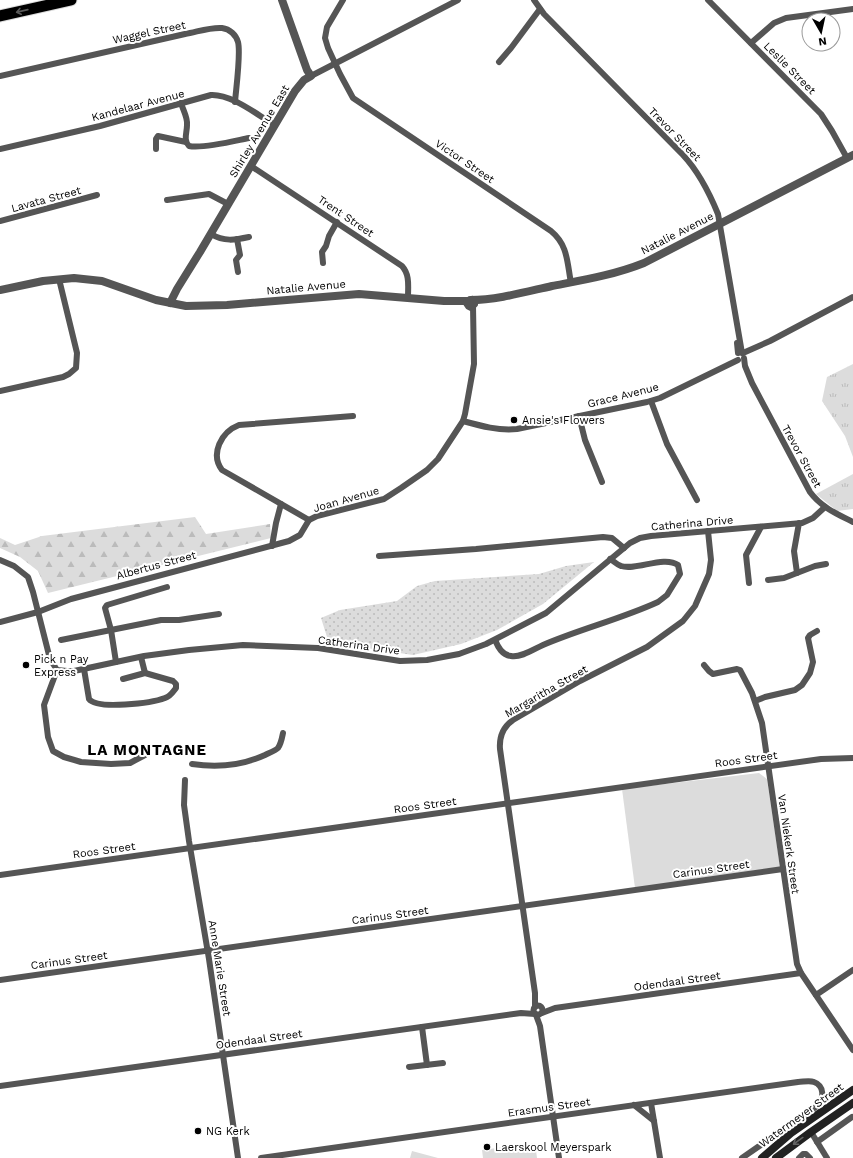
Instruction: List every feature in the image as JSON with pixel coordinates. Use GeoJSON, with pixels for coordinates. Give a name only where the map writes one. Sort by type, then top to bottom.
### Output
{"type":"FeatureCollection","features":[{"type":"Feature","properties":{"kind":"highway"},"geometry":{"type":"LineString","coordinates":[[0,16],[71,0]]}},
{"type":"Feature","properties":{"kind":"main road","name":"Watermeyer Street"},"geometry":{"type":"LineString","coordinates":[[762,1158],[791,1133],[853,1090]]}},
{"type":"Feature","properties":{"kind":"main road","name":"Watermeyer Street"},"geometry":{"type":"LineString","coordinates":[[776,1158],[810,1132],[853,1103]]}},
{"type":"Feature","properties":{"kind":"street"},"geometry":{"type":"LineString","coordinates":[[282,0],[311,76]]}},
{"type":"Feature","properties":{"kind":"street","name":"Victor Street"},"geometry":{"type":"LineString","coordinates":[[343,0],[327,27],[325,34],[328,48],[346,87],[355,100],[543,225],[557,236],[565,249],[571,283]]}},
{"type":"Feature","properties":{"kind":"street","name":"Shirley Avenue East"},"geometry":{"type":"LineString","coordinates":[[170,303],[300,84],[311,76],[335,63],[458,0]]}},
{"type":"Feature","properties":{"kind":"street","name":"Trevor Street"},"geometry":{"type":"LineString","coordinates":[[534,0],[540,9],[693,166],[710,195],[718,214],[740,356],[752,383],[808,490],[814,498],[825,507],[853,522]]}},
{"type":"Feature","properties":{"kind":"street","name":"Leslie Street"},"geometry":{"type":"LineString","coordinates":[[708,0],[821,114],[850,156]]}},
{"type":"Feature","properties":{"kind":"street"},"geometry":{"type":"LineString","coordinates":[[499,62],[540,9]]}},
{"type":"Feature","properties":{"kind":"street"},"geometry":{"type":"LineString","coordinates":[[751,43],[774,23],[786,18],[853,9]]}},
{"type":"Feature","properties":{"kind":"street","name":"Waggel Street"},"geometry":{"type":"LineString","coordinates":[[0,76],[171,37],[215,28],[223,28],[234,34],[239,46],[235,102]]}},
{"type":"Feature","properties":{"kind":"street","name":"Kandelaar Avenue"},"geometry":{"type":"LineString","coordinates":[[0,149],[100,126],[206,96],[216,95],[225,97],[235,102],[275,125]]}},
{"type":"Feature","properties":{"kind":"street"},"geometry":{"type":"LineString","coordinates":[[181,103],[187,124],[185,133],[186,142]]}},
{"type":"Feature","properties":{"kind":"street"},"geometry":{"type":"LineString","coordinates":[[156,149],[156,139],[158,136],[186,142],[189,146],[197,147],[229,143],[249,138]]}},
{"type":"Feature","properties":{"kind":"street","name":"Natalie Avenue"},"geometry":{"type":"LineString","coordinates":[[0,290],[43,281],[81,279],[102,281],[156,300],[193,306],[227,305],[359,294],[471,304],[616,273],[644,263],[850,156]]}},
{"type":"Feature","properties":{"kind":"street","name":"Trent Street"},"geometry":{"type":"LineString","coordinates":[[251,166],[402,266],[408,279],[408,298]]}},
{"type":"Feature","properties":{"kind":"street"},"geometry":{"type":"LineString","coordinates":[[167,200],[209,194],[228,204]]}},
{"type":"Feature","properties":{"kind":"street","name":"Lavata Street"},"geometry":{"type":"LineString","coordinates":[[0,221],[97,195]]}},
{"type":"Feature","properties":{"kind":"street"},"geometry":{"type":"LineString","coordinates":[[323,263],[322,252],[337,222]]}},
{"type":"Feature","properties":{"kind":"street"},"geometry":{"type":"LineString","coordinates":[[211,234],[217,238],[226,240],[249,237]]}},
{"type":"Feature","properties":{"kind":"street"},"geometry":{"type":"LineString","coordinates":[[237,239],[240,255],[236,260],[238,272]]}},
{"type":"Feature","properties":{"kind":"street"},"geometry":{"type":"LineString","coordinates":[[0,391],[63,376],[69,374],[76,368],[77,353],[59,279]]}},
{"type":"Feature","properties":{"kind":"street","name":"Grace Avenue"},"geometry":{"type":"LineString","coordinates":[[463,421],[480,426],[506,430],[517,429],[651,401],[712,372],[853,297]]}},
{"type":"Feature","properties":{"kind":"street","name":"Joan Avenue"},"geometry":{"type":"LineString","coordinates":[[353,416],[245,424],[232,428],[226,433],[219,444],[217,456],[218,464],[222,470],[310,520],[317,516],[384,499],[397,491],[433,465],[463,421],[473,371],[471,304]]}},
{"type":"Feature","properties":{"kind":"street"},"geometry":{"type":"LineString","coordinates":[[651,401],[667,444],[697,500]]}},
{"type":"Feature","properties":{"kind":"street"},"geometry":{"type":"LineString","coordinates":[[579,416],[586,440],[602,482]]}},
{"type":"Feature","properties":{"kind":"street"},"geometry":{"type":"LineString","coordinates":[[272,546],[280,504]]}},
{"type":"Feature","properties":{"kind":"street","name":"Catherina Drive"},"geometry":{"type":"LineString","coordinates":[[57,670],[67,671],[84,669],[141,657],[217,647],[250,645],[318,648],[392,661],[434,659],[467,652],[495,640],[549,610],[624,548],[643,537],[799,523],[810,520],[825,507]]}},
{"type":"Feature","properties":{"kind":"street","name":"Albertus Street"},"geometry":{"type":"LineString","coordinates":[[0,622],[38,612],[71,599],[289,542],[298,537],[310,520]]}},
{"type":"Feature","properties":{"kind":"street"},"geometry":{"type":"LineString","coordinates":[[797,574],[794,548],[799,523]]}},
{"type":"Feature","properties":{"kind":"street"},"geometry":{"type":"LineString","coordinates":[[749,583],[746,555],[761,527]]}},
{"type":"Feature","properties":{"kind":"street","name":"Margaritha Street"},"geometry":{"type":"LineString","coordinates":[[559,1158],[500,738],[505,727],[513,720],[564,690],[647,647],[684,621],[695,606],[709,574],[711,560],[708,531]]}},
{"type":"Feature","properties":{"kind":"street"},"geometry":{"type":"LineString","coordinates":[[379,556],[476,549],[603,537],[610,537],[614,539],[624,548]]}},
{"type":"Feature","properties":{"kind":"street"},"geometry":{"type":"LineString","coordinates":[[495,640],[498,647],[506,655],[513,657],[553,640],[658,602],[667,595],[680,574],[680,567],[673,562],[622,566],[610,559]]}},
{"type":"Feature","properties":{"kind":"street"},"geometry":{"type":"LineString","coordinates":[[0,560],[14,566],[28,577],[50,659],[57,670],[44,705],[48,737],[54,751],[64,757],[81,762],[111,764],[130,762],[145,755]]}},
{"type":"Feature","properties":{"kind":"street"},"geometry":{"type":"LineString","coordinates":[[768,580],[784,578],[815,566],[826,564]]}},
{"type":"Feature","properties":{"kind":"street"},"geometry":{"type":"LineString","coordinates":[[116,662],[111,630],[105,608],[107,605],[167,587]]}},
{"type":"Feature","properties":{"kind":"street"},"geometry":{"type":"LineString","coordinates":[[61,640],[161,620],[178,620],[219,614]]}},
{"type":"Feature","properties":{"kind":"street"},"geometry":{"type":"LineString","coordinates":[[755,701],[771,695],[796,690],[802,685],[810,673],[813,662],[808,638],[817,631]]}},
{"type":"Feature","properties":{"kind":"street"},"geometry":{"type":"LineString","coordinates":[[141,657],[145,673]]}},
{"type":"Feature","properties":{"kind":"street","name":"Van Niekerk Street"},"geometry":{"type":"LineString","coordinates":[[704,665],[713,674],[737,669],[740,670],[755,701],[762,723],[796,962],[801,973],[853,1050]]}},
{"type":"Feature","properties":{"kind":"street"},"geometry":{"type":"LineString","coordinates":[[84,669],[89,700],[95,703],[113,706],[164,699],[170,696],[176,688],[176,684],[173,681],[145,673],[123,679]]}},
{"type":"Feature","properties":{"kind":"street"},"geometry":{"type":"LineString","coordinates":[[192,764],[208,767],[222,767],[255,760],[276,750],[280,746],[283,733]]}},
{"type":"Feature","properties":{"kind":"street","name":"Roos Street"},"geometry":{"type":"LineString","coordinates":[[0,875],[768,766],[821,759],[853,758]]}},
{"type":"Feature","properties":{"kind":"street","name":"Anne Marie Street"},"geometry":{"type":"LineString","coordinates":[[185,780],[184,805],[190,848],[208,951],[238,1158]]}},
{"type":"Feature","properties":{"kind":"street","name":"Carinus Street"},"geometry":{"type":"LineString","coordinates":[[0,980],[783,869]]}},
{"type":"Feature","properties":{"kind":"street"},"geometry":{"type":"LineString","coordinates":[[816,995],[853,970]]}},
{"type":"Feature","properties":{"kind":"street","name":"Odendaal Street"},"geometry":{"type":"LineString","coordinates":[[0,1086],[801,973]]}},
{"type":"Feature","properties":{"kind":"street"},"geometry":{"type":"LineString","coordinates":[[422,1027],[427,1065]]}},
{"type":"Feature","properties":{"kind":"street"},"geometry":{"type":"LineString","coordinates":[[409,1068],[443,1063]]}},
{"type":"Feature","properties":{"kind":"street","name":"Erasmus Street"},"geometry":{"type":"LineString","coordinates":[[261,1158],[811,1081],[817,1084],[822,1091],[823,1097],[819,1105],[742,1158]]}},
{"type":"Feature","properties":{"kind":"street"},"geometry":{"type":"LineString","coordinates":[[651,1103],[660,1158]]}},
{"type":"Feature","properties":{"kind":"street"},"geometry":{"type":"LineString","coordinates":[[634,1106],[646,1113],[654,1121]]}},
{"type":"Feature","properties":{"kind":"street"},"geometry":{"type":"LineString","coordinates":[[818,1142],[852,1118],[846,1108]]}},
{"type":"Feature","properties":{"kind":"street"},"geometry":{"type":"LineString","coordinates":[[810,1132],[818,1142],[827,1158]]}},
{"type":"Feature","properties":{"kind":"street"},"geometry":{"type":"LineString","coordinates":[[799,1158],[803,1154],[806,1154],[810,1158]]}},
{"type":"Feature","properties":{"kind":"green space"},"geometry":{"type":"Polygon","coordinates":[[[853,364],[853,457],[845,436],[822,401],[827,377],[853,364]]]}},
{"type":"Feature","properties":{"kind":"green space"},"geometry":{"type":"Polygon","coordinates":[[[853,474],[853,509],[837,511],[816,494],[853,474]]]}},
{"type":"Feature","properties":{"kind":"green space"},"geometry":{"type":"Polygon","coordinates":[[[195,517],[206,534],[270,524],[271,538],[48,593],[38,571],[20,557],[0,548],[0,538],[15,545],[42,536],[195,517]]]}},
{"type":"Feature","properties":{"kind":"green space"},"geometry":{"type":"Polygon","coordinates":[[[594,562],[543,604],[497,630],[461,644],[413,655],[338,644],[327,637],[321,618],[340,610],[397,601],[417,586],[435,581],[539,574],[566,566],[594,562]]]}},
{"type":"Feature","properties":{"kind":"green space"},"geometry":{"type":"Polygon","coordinates":[[[759,773],[767,779],[780,867],[635,888],[622,789],[759,773]]]}},
{"type":"Feature","properties":{"kind":"green space"},"geometry":{"type":"Polygon","coordinates":[[[535,1143],[537,1158],[483,1158],[482,1150],[535,1143]]]}},
{"type":"Feature","properties":{"kind":"green space"},"geometry":{"type":"Polygon","coordinates":[[[412,1151],[438,1158],[410,1158],[412,1151]]]}},
{"type":"Feature","properties":{"kind":"place","name":"Ansie's Flowers"},"geometry":{"type":"Point","coordinates":[514,420]}},
{"type":"Feature","properties":{"kind":"place","name":"Pick n Pay Express"},"geometry":{"type":"Point","coordinates":[26,665]}},
{"type":"Feature","properties":{"kind":"place","name":"NG Kerk"},"geometry":{"type":"Point","coordinates":[198,1131]}},
{"type":"Feature","properties":{"kind":"place","name":"Laerskool Meyerspark"},"geometry":{"type":"Point","coordinates":[487,1147]}},
{"type":"Feature","properties":{"kind":"district","name":"LA MONTAGNE"},"geometry":{"type":"Point","coordinates":[147,750]}}]}
